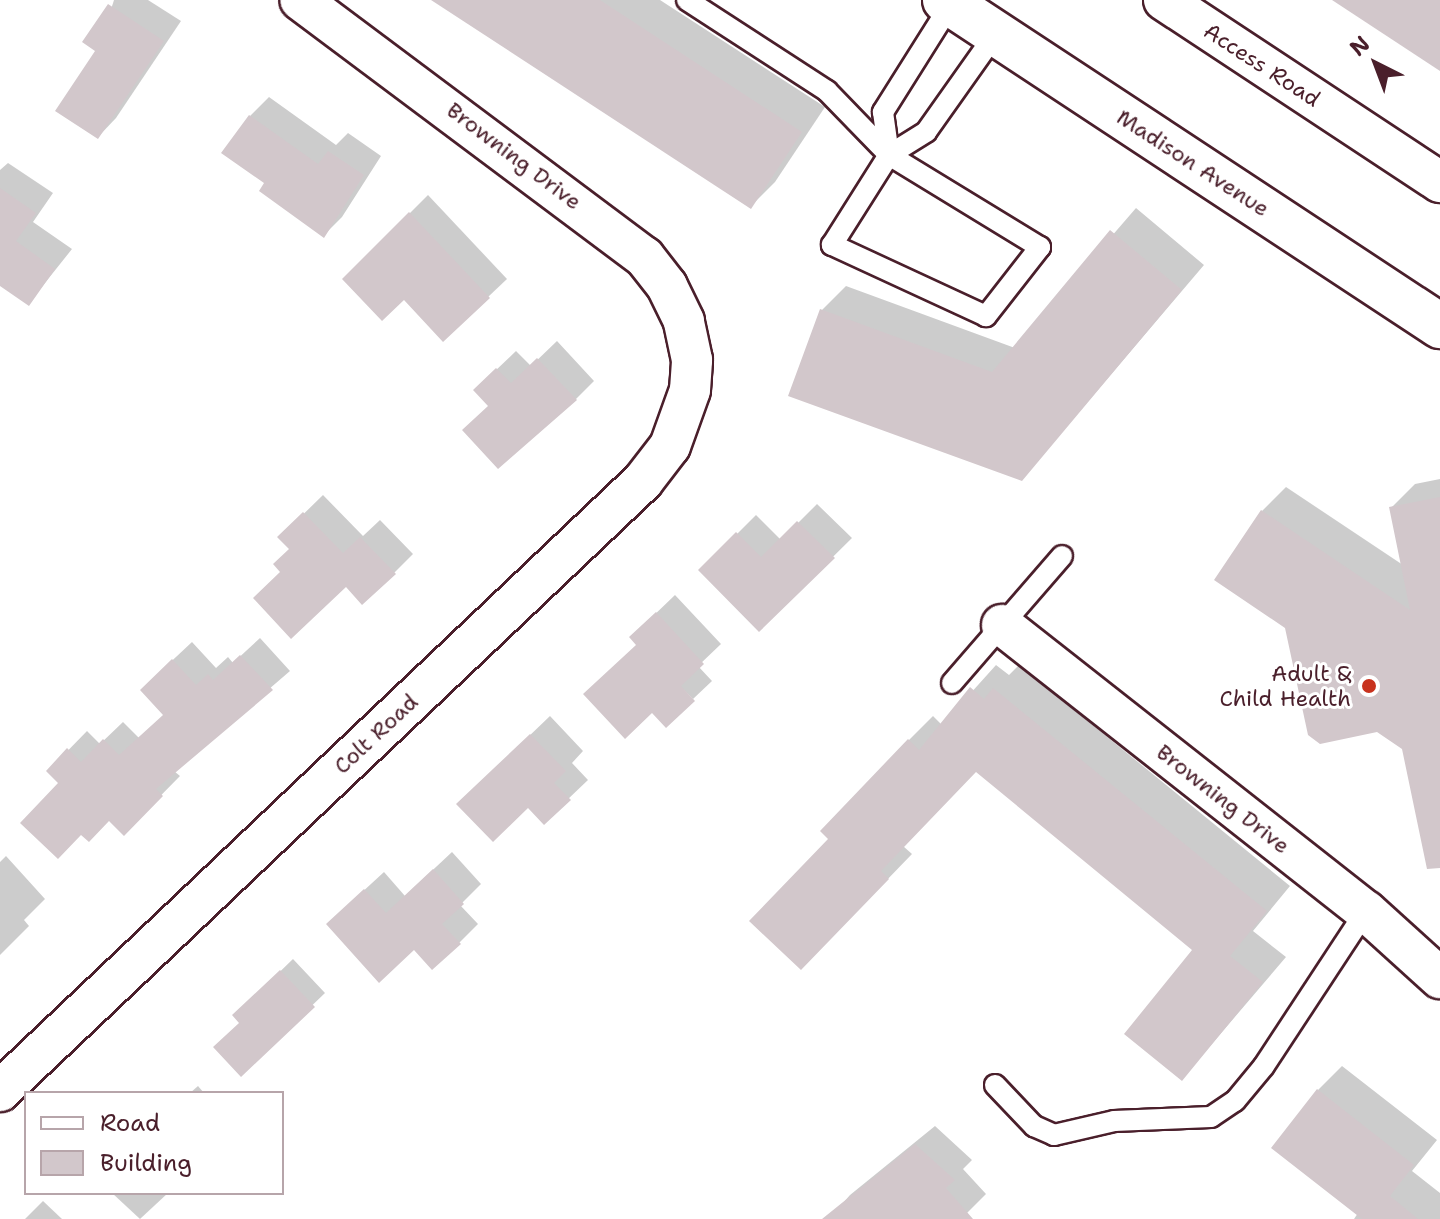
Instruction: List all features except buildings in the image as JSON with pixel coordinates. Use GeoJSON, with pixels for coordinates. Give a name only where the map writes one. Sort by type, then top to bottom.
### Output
{"type":"FeatureCollection","features":[{"type":"Feature","properties":{"kind":"main road","name":"Madison Avenue"},"geometry":{"type":"LineString","coordinates":[[948,2],[1440,326]]}},
{"type":"Feature","properties":{"kind":"street","name":"Browning Drive"},"geometry":{"type":"LineString","coordinates":[[300,0],[644,257],[674,297],[690,344]]}},
{"type":"Feature","properties":{"kind":"street","name":"Access Road"},"geometry":{"type":"LineString","coordinates":[[1184,5],[1440,182]]}},
{"type":"Feature","properties":{"kind":"street","name":"Colt Road"},"geometry":{"type":"LineString","coordinates":[[0,1091],[643,481],[677,433],[690,390],[690,344]]}},
{"type":"Feature","properties":{"kind":"street","name":"Browning Drive"},"geometry":{"type":"LineString","coordinates":[[1002,625],[1366,911],[1440,978]]}},
{"type":"Feature","properties":{"kind":"lane"},"geometry":{"type":"LineString","coordinates":[[687,0],[827,91],[889,155],[1040,247],[986,316],[832,245],[889,155],[926,132],[996,33]]}},
{"type":"Feature","properties":{"kind":"lane"},"geometry":{"type":"LineString","coordinates":[[889,155],[883,112],[948,2]]}},
{"type":"Feature","properties":{"kind":"lane"},"geometry":{"type":"LineString","coordinates":[[952,683],[1062,556]]}},
{"type":"Feature","properties":{"kind":"lane"},"geometry":{"type":"LineString","coordinates":[[995,1085],[1034,1126],[1054,1135],[1114,1121],[1211,1117],[1235,1101],[1264,1066],[1366,911]]}},
{"type":"Feature","properties":{"kind":"place","name":"Adult & Child Health"},"geometry":{"type":"Point","coordinates":[1369,686]}}]}
